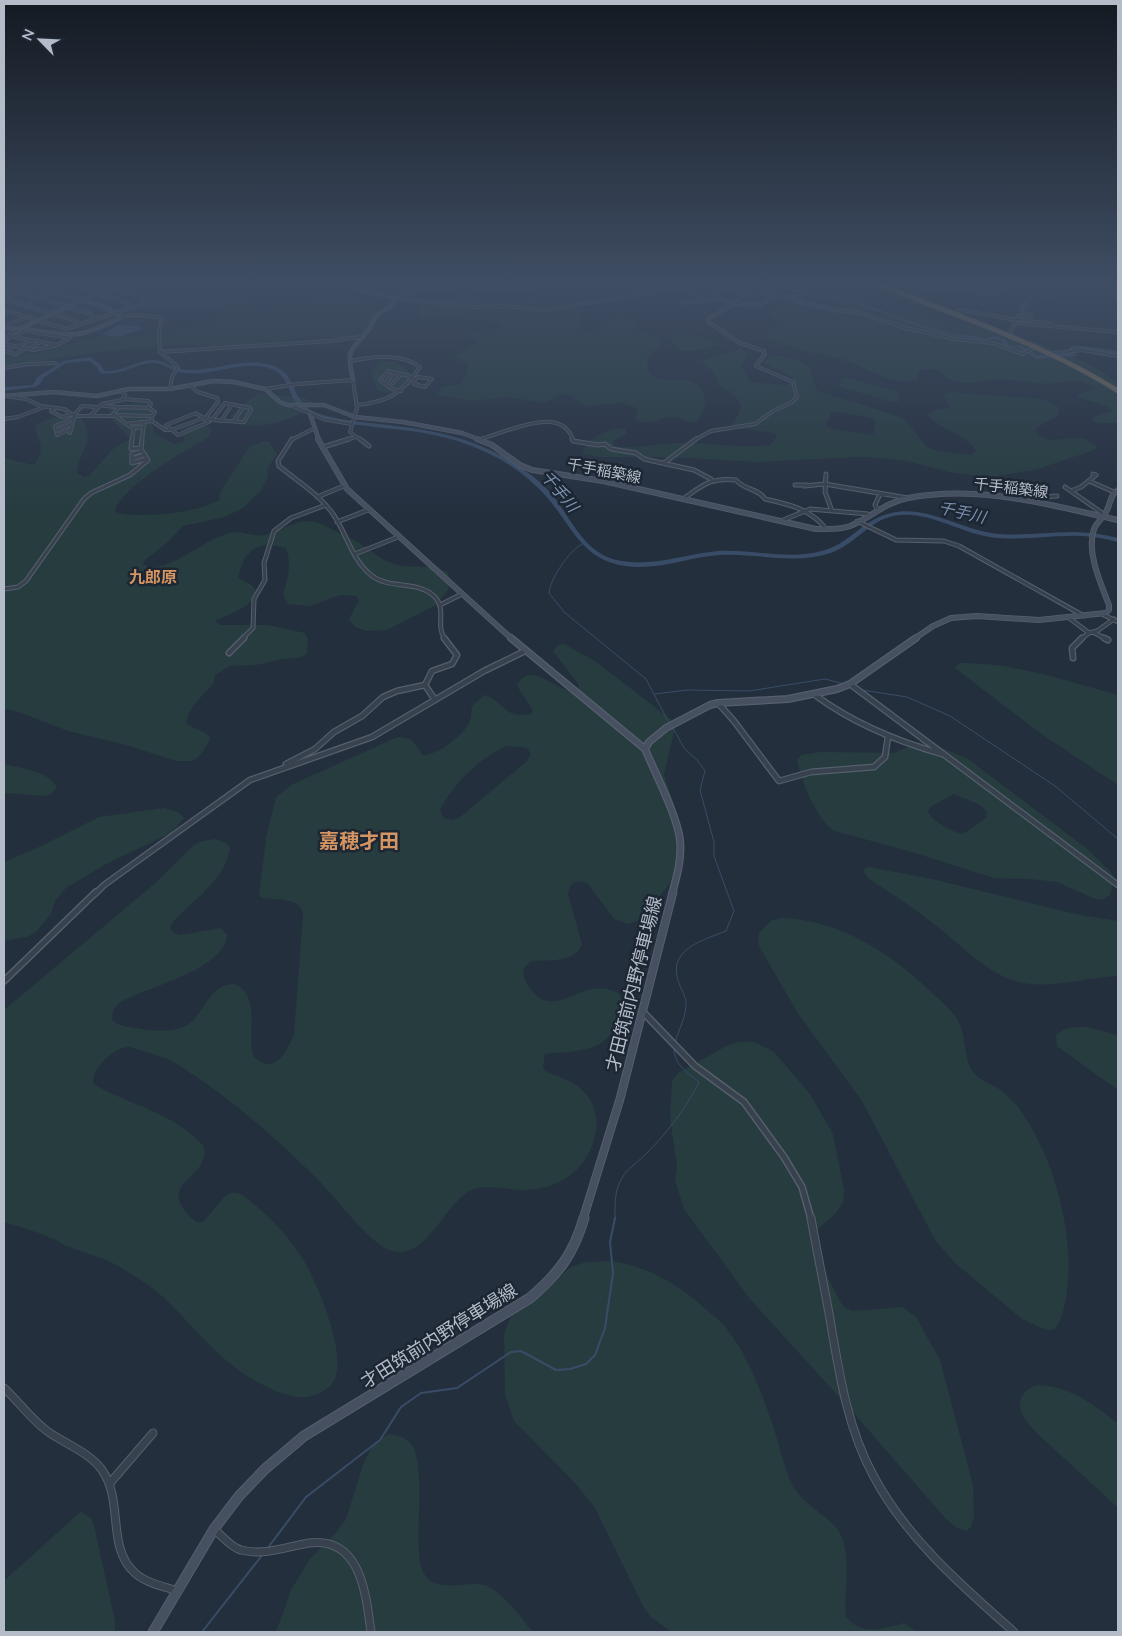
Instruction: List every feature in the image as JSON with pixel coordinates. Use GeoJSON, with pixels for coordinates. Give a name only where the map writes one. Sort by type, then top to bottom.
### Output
{"type":"FeatureCollection","features":[{"type":"Feature","properties":{"kind":"highway"},"geometry":{"type":"LineString","coordinates":[[1061,361],[1118,391]]}},
{"type":"Feature","properties":{"kind":"main road"},"geometry":{"type":"LineString","coordinates":[[350,361],[353,380]]}},
{"type":"Feature","properties":{"kind":"main road"},"geometry":{"type":"LineString","coordinates":[[5,396],[53,392],[97,396],[121,390],[170,389],[226,381],[265,389],[283,404],[296,406]]}},
{"type":"Feature","properties":{"kind":"main road","name":"千手稲築線"},"geometry":{"type":"LineString","coordinates":[[296,406],[328,406],[355,417],[430,426],[480,439],[492,445],[520,465],[532,470],[603,481],[806,528],[841,528],[895,501],[962,493],[1034,501],[1118,520]]}},
{"type":"Feature","properties":{"kind":"main road"},"geometry":{"type":"LineString","coordinates":[[310,414],[313,429],[344,486],[368,510],[525,651],[645,749],[650,739],[665,728],[698,710],[718,704],[815,695],[850,684],[933,626],[951,618],[976,616],[1039,620],[1102,614],[1109,610],[1109,605],[1097,568],[1093,535],[1116,491]]}},
{"type":"Feature","properties":{"kind":"main road","name":"才田筑前内野停車場線"},"geometry":{"type":"LineString","coordinates":[[153,1632],[214,1529],[239,1496],[265,1469],[304,1436],[530,1298],[552,1279],[566,1261],[577,1240],[617,1108],[680,863],[680,839],[670,808],[645,749]]}},
{"type":"Feature","properties":{"kind":"street"},"geometry":{"type":"LineString","coordinates":[[170,389],[174,372],[178,369],[177,364],[172,361]]}},
{"type":"Feature","properties":{"kind":"street"},"geometry":{"type":"LineString","coordinates":[[356,405],[378,403],[395,396],[401,391],[413,378],[420,366],[406,361]]}},
{"type":"Feature","properties":{"kind":"street"},"geometry":{"type":"LineString","coordinates":[[664,463],[691,442],[711,431],[755,424],[773,411],[791,403],[797,397],[793,382],[756,366],[759,361]]}},
{"type":"Feature","properties":{"kind":"street"},"geometry":{"type":"LineString","coordinates":[[4,368],[29,364],[56,363]]}},
{"type":"Feature","properties":{"kind":"street"},"geometry":{"type":"LineString","coordinates":[[401,391],[389,387],[380,380],[387,372],[394,372],[413,378],[426,377],[432,379],[426,387],[413,384],[413,378]]}},
{"type":"Feature","properties":{"kind":"street"},"geometry":{"type":"LineString","coordinates":[[385,384],[394,372]]}},
{"type":"Feature","properties":{"kind":"street"},"geometry":{"type":"LineString","coordinates":[[389,387],[401,374]]}},
{"type":"Feature","properties":{"kind":"street"},"geometry":{"type":"LineString","coordinates":[[419,386],[426,377]]}},
{"type":"Feature","properties":{"kind":"street"},"geometry":{"type":"LineString","coordinates":[[265,389],[294,384],[353,380],[356,405],[355,417],[351,423],[350,432],[369,446]]}},
{"type":"Feature","properties":{"kind":"street"},"geometry":{"type":"LineString","coordinates":[[126,424],[152,421],[165,430],[171,430],[205,417],[217,404],[218,399],[198,392],[189,386]]}},
{"type":"Feature","properties":{"kind":"street"},"geometry":{"type":"LineString","coordinates":[[121,390],[125,395],[123,399]]}},
{"type":"Feature","properties":{"kind":"street"},"geometry":{"type":"LineString","coordinates":[[5,396],[26,399],[46,407],[64,409],[74,415],[116,416],[133,430],[143,429]]}},
{"type":"Feature","properties":{"kind":"street"},"geometry":{"type":"LineString","coordinates":[[93,414],[102,404],[123,399],[148,401],[151,404],[147,416]]}},
{"type":"Feature","properties":{"kind":"street"},"geometry":{"type":"LineString","coordinates":[[205,417],[209,422],[178,435],[166,425],[196,413],[212,420],[244,422],[251,410],[223,403],[212,420]]}},
{"type":"Feature","properties":{"kind":"street"},"geometry":{"type":"LineString","coordinates":[[222,421],[232,404]]}},
{"type":"Feature","properties":{"kind":"street"},"geometry":{"type":"LineString","coordinates":[[93,414],[103,406],[144,408],[155,412],[152,416],[152,421]]}},
{"type":"Feature","properties":{"kind":"street"},"geometry":{"type":"LineString","coordinates":[[104,414],[111,406]]}},
{"type":"Feature","properties":{"kind":"street"},"geometry":{"type":"LineString","coordinates":[[296,406],[328,421],[351,423]]}},
{"type":"Feature","properties":{"kind":"street"},"geometry":{"type":"LineString","coordinates":[[4,419],[18,417],[46,407]]}},
{"type":"Feature","properties":{"kind":"street"},"geometry":{"type":"LineString","coordinates":[[71,429],[57,435],[55,426],[74,415],[80,407],[97,407],[93,414]]}},
{"type":"Feature","properties":{"kind":"street"},"geometry":{"type":"LineString","coordinates":[[83,414],[89,407]]}},
{"type":"Feature","properties":{"kind":"street"},"geometry":{"type":"LineString","coordinates":[[113,414],[119,407]]}},
{"type":"Feature","properties":{"kind":"street"},"geometry":{"type":"LineString","coordinates":[[234,422],[243,407]]}},
{"type":"Feature","properties":{"kind":"street"},"geometry":{"type":"LineString","coordinates":[[55,408],[51,411],[62,417],[83,414],[152,416]]}},
{"type":"Feature","properties":{"kind":"street"},"geometry":{"type":"LineString","coordinates":[[121,415],[127,408]]}},
{"type":"Feature","properties":{"kind":"street"},"geometry":{"type":"LineString","coordinates":[[130,415],[135,408]]}},
{"type":"Feature","properties":{"kind":"street"},"geometry":{"type":"LineString","coordinates":[[138,416],[144,408]]}},
{"type":"Feature","properties":{"kind":"street"},"geometry":{"type":"LineString","coordinates":[[70,433],[74,415]]}},
{"type":"Feature","properties":{"kind":"street"},"geometry":{"type":"LineString","coordinates":[[190,416],[202,425]]}},
{"type":"Feature","properties":{"kind":"street"},"geometry":{"type":"LineString","coordinates":[[182,419],[194,428]]}},
{"type":"Feature","properties":{"kind":"street"},"geometry":{"type":"LineString","coordinates":[[142,452],[144,422]]}},
{"type":"Feature","properties":{"kind":"street"},"geometry":{"type":"LineString","coordinates":[[174,422],[186,432]]}},
{"type":"Feature","properties":{"kind":"street"},"geometry":{"type":"LineString","coordinates":[[480,439],[522,426],[554,422],[566,426],[571,432],[573,440],[598,445],[605,444],[611,449],[636,453],[644,459],[694,470],[711,480]]}},
{"type":"Feature","properties":{"kind":"street"},"geometry":{"type":"LineString","coordinates":[[57,430],[72,424]]}},
{"type":"Feature","properties":{"kind":"street"},"geometry":{"type":"LineString","coordinates":[[274,771],[315,749],[334,732],[362,716],[383,697],[396,691],[425,684],[432,671],[452,664],[457,655],[441,632],[443,621],[440,605],[434,595],[394,586],[376,579],[355,554],[338,522],[326,505],[278,463],[294,437],[313,429]]}},
{"type":"Feature","properties":{"kind":"street"},"geometry":{"type":"LineString","coordinates":[[133,430],[131,450],[142,452],[148,459]]}},
{"type":"Feature","properties":{"kind":"street"},"geometry":{"type":"LineString","coordinates":[[323,447],[356,436]]}},
{"type":"Feature","properties":{"kind":"street"},"geometry":{"type":"LineString","coordinates":[[132,441],[142,440]]}},
{"type":"Feature","properties":{"kind":"street"},"geometry":{"type":"LineString","coordinates":[[142,452],[132,454],[134,463],[148,459]]}},
{"type":"Feature","properties":{"kind":"street"},"geometry":{"type":"LineString","coordinates":[[4,589],[18,587],[26,581],[86,496],[130,476],[148,459]]}},
{"type":"Feature","properties":{"kind":"street"},"geometry":{"type":"LineString","coordinates":[[826,474],[826,496],[832,511]]}},
{"type":"Feature","properties":{"kind":"street"},"geometry":{"type":"LineString","coordinates":[[1071,491],[1089,482],[1096,476],[1094,474]]}},
{"type":"Feature","properties":{"kind":"street"},"geometry":{"type":"LineString","coordinates":[[683,499],[711,480],[720,478],[736,480],[741,486],[761,494],[765,499],[791,504],[805,511],[821,522],[826,529]]}},
{"type":"Feature","properties":{"kind":"street"},"geometry":{"type":"LineString","coordinates":[[1089,482],[1116,491]]}},
{"type":"Feature","properties":{"kind":"street"},"geometry":{"type":"LineString","coordinates":[[795,485],[826,484],[908,498]]}},
{"type":"Feature","properties":{"kind":"street"},"geometry":{"type":"LineString","coordinates":[[317,498],[344,486]]}},
{"type":"Feature","properties":{"kind":"street"},"geometry":{"type":"LineString","coordinates":[[1065,487],[1104,516]]}},
{"type":"Feature","properties":{"kind":"street"},"geometry":{"type":"LineString","coordinates":[[877,509],[875,505],[880,494]]}},
{"type":"Feature","properties":{"kind":"street"},"geometry":{"type":"LineString","coordinates":[[1034,501],[1042,496],[1057,496]]}},
{"type":"Feature","properties":{"kind":"street"},"geometry":{"type":"LineString","coordinates":[[229,653],[253,628],[254,599],[265,580],[264,563],[274,531],[291,518],[326,505]]}},
{"type":"Feature","properties":{"kind":"street"},"geometry":{"type":"LineString","coordinates":[[338,522],[368,510]]}},
{"type":"Feature","properties":{"kind":"street"},"geometry":{"type":"LineString","coordinates":[[780,521],[792,518],[805,511],[848,511],[868,514]]}},
{"type":"Feature","properties":{"kind":"street"},"geometry":{"type":"LineString","coordinates":[[857,521],[896,540],[944,541],[959,546],[1084,616]]}},
{"type":"Feature","properties":{"kind":"street"},"geometry":{"type":"LineString","coordinates":[[355,554],[398,537]]}},
{"type":"Feature","properties":{"kind":"street"},"geometry":{"type":"LineString","coordinates":[[440,605],[462,594]]}},
{"type":"Feature","properties":{"kind":"street"},"geometry":{"type":"LineString","coordinates":[[1102,614],[1118,622]]}},
{"type":"Feature","properties":{"kind":"street"},"geometry":{"type":"LineString","coordinates":[[1068,617],[1091,632],[1108,640]]}},
{"type":"Feature","properties":{"kind":"street"},"geometry":{"type":"LineString","coordinates":[[1073,658],[1072,648],[1078,641],[1114,620]]}},
{"type":"Feature","properties":{"kind":"street"},"geometry":{"type":"LineString","coordinates":[[4,981],[110,880],[250,780],[372,737],[484,670],[525,651]]}},
{"type":"Feature","properties":{"kind":"street"},"geometry":{"type":"LineString","coordinates":[[425,684],[435,700]]}},
{"type":"Feature","properties":{"kind":"street"},"geometry":{"type":"LineString","coordinates":[[850,684],[1118,884]]}},
{"type":"Feature","properties":{"kind":"street"},"geometry":{"type":"LineString","coordinates":[[815,695],[830,708],[888,737],[945,755]]}},
{"type":"Feature","properties":{"kind":"street"},"geometry":{"type":"LineString","coordinates":[[718,704],[734,720],[778,781],[811,772],[874,767],[885,757],[888,737]]}},
{"type":"Feature","properties":{"kind":"street"},"geometry":{"type":"LineString","coordinates":[[642,1011],[695,1066],[744,1102],[784,1157],[802,1186],[808,1207],[839,1376],[857,1439],[868,1466],[883,1494],[911,1532],[949,1574],[1014,1632]]}},
{"type":"Feature","properties":{"kind":"street"},"geometry":{"type":"LineString","coordinates":[[4,1388],[42,1427],[85,1454],[102,1469],[110,1483],[115,1500],[121,1555],[126,1565],[136,1575],[178,1592]]}},
{"type":"Feature","properties":{"kind":"street"},"geometry":{"type":"LineString","coordinates":[[110,1483],[153,1433]]}},
{"type":"Feature","properties":{"kind":"street"},"geometry":{"type":"LineString","coordinates":[[214,1529],[239,1550],[267,1553],[311,1543],[333,1546],[352,1559],[358,1569],[366,1595],[371,1632]]}},
{"type":"Feature","properties":{"kind":"green space"},"geometry":{"type":"Polygon","coordinates":[[[4,361],[39,361],[4,367],[4,361]]]}},
{"type":"Feature","properties":{"kind":"green space"},"geometry":{"type":"Polygon","coordinates":[[[391,361],[398,364],[412,376],[415,384],[386,393],[378,391],[371,373],[379,362],[391,361]]]}},
{"type":"Feature","properties":{"kind":"green space"},"geometry":{"type":"Polygon","coordinates":[[[464,361],[647,361],[650,373],[659,379],[683,379],[695,383],[703,391],[705,405],[701,416],[694,423],[674,417],[645,422],[635,418],[638,411],[634,407],[621,403],[585,406],[567,394],[560,395],[544,403],[508,397],[473,401],[438,395],[437,393],[442,387],[460,384],[465,378],[468,364],[464,361]]]}},
{"type":"Feature","properties":{"kind":"green space"},"geometry":{"type":"Polygon","coordinates":[[[703,361],[744,361],[741,365],[750,382],[785,385],[793,382],[793,377],[763,363],[765,361],[799,361],[810,367],[817,391],[898,416],[906,421],[927,447],[938,451],[970,455],[976,452],[967,441],[939,425],[928,415],[936,410],[949,408],[950,406],[942,395],[948,392],[1041,399],[1053,403],[1059,408],[1057,416],[1037,427],[1035,431],[1040,436],[1049,440],[1082,439],[1096,446],[1097,449],[1038,469],[998,476],[977,476],[949,472],[906,461],[879,458],[859,457],[757,462],[670,457],[602,457],[583,454],[584,449],[593,439],[606,431],[619,428],[625,429],[627,433],[613,441],[615,446],[619,447],[681,443],[770,445],[777,437],[775,433],[731,427],[740,411],[741,405],[734,395],[717,384],[715,374],[702,364],[703,361]],[[832,412],[825,425],[829,428],[870,435],[874,433],[875,421],[872,418],[832,412]]]}},
{"type":"Feature","properties":{"kind":"green space"},"geometry":{"type":"Polygon","coordinates":[[[848,361],[1082,361],[1118,384],[1118,423],[1099,423],[1092,420],[1094,417],[1113,411],[1107,406],[1078,397],[1077,395],[1095,389],[1079,381],[1044,384],[1000,379],[970,383],[957,382],[946,378],[938,369],[919,370],[918,380],[898,381],[880,376],[848,361]]]}},
{"type":"Feature","properties":{"kind":"green space"},"geometry":{"type":"Polygon","coordinates":[[[845,377],[899,392],[900,401],[892,402],[840,387],[838,383],[845,377]]]}},
{"type":"Feature","properties":{"kind":"green space"},"geometry":{"type":"Polygon","coordinates":[[[258,394],[303,397],[314,403],[298,415],[275,423],[251,426],[233,422],[231,416],[242,405],[258,394]]]}},
{"type":"Feature","properties":{"kind":"green space"},"geometry":{"type":"Polygon","coordinates":[[[146,404],[151,408],[150,420],[155,434],[174,444],[185,440],[180,430],[188,425],[200,424],[212,430],[209,437],[142,479],[121,501],[115,511],[118,513],[140,515],[170,513],[212,504],[220,499],[219,494],[250,446],[265,441],[269,442],[277,454],[267,469],[268,477],[260,492],[243,508],[225,517],[183,526],[168,542],[145,560],[143,564],[150,567],[168,564],[228,533],[238,532],[264,535],[308,521],[323,525],[347,536],[391,563],[441,569],[448,572],[450,581],[448,590],[436,605],[387,630],[367,631],[355,627],[349,619],[359,600],[356,596],[340,595],[310,606],[288,604],[283,594],[289,566],[286,548],[267,545],[253,550],[244,560],[238,578],[253,586],[257,596],[243,607],[215,622],[221,625],[268,625],[305,633],[308,640],[307,654],[299,658],[283,659],[256,665],[230,666],[215,675],[214,683],[190,711],[186,723],[211,738],[203,751],[192,761],[176,761],[126,745],[68,731],[19,712],[4,709],[4,458],[34,465],[41,449],[35,426],[55,417],[76,416],[85,424],[88,438],[77,473],[84,477],[89,476],[114,448],[130,439],[110,417],[108,409],[113,406],[146,404]]]}},
{"type":"Feature","properties":{"kind":"green space"},"geometry":{"type":"Polygon","coordinates":[[[564,644],[595,661],[673,721],[675,728],[664,774],[682,830],[682,843],[677,867],[670,883],[637,921],[628,924],[614,919],[588,884],[577,881],[572,884],[568,894],[582,944],[579,950],[574,955],[561,959],[532,961],[524,970],[525,979],[534,993],[547,1001],[562,1000],[584,991],[599,988],[609,989],[618,993],[623,1001],[612,1031],[600,1044],[583,1050],[545,1054],[544,1070],[575,1084],[591,1101],[594,1107],[597,1122],[595,1136],[591,1148],[578,1168],[559,1182],[536,1189],[481,1187],[474,1189],[459,1199],[415,1248],[404,1252],[392,1251],[375,1241],[365,1232],[324,1186],[279,1142],[212,1087],[170,1060],[130,1047],[112,1053],[97,1069],[94,1075],[94,1084],[181,1126],[204,1147],[204,1157],[200,1166],[182,1187],[179,1194],[180,1203],[190,1217],[196,1221],[203,1222],[225,1197],[232,1193],[238,1193],[262,1211],[275,1224],[294,1245],[304,1261],[317,1287],[331,1326],[336,1345],[337,1363],[335,1378],[328,1388],[307,1397],[293,1396],[271,1389],[238,1370],[212,1348],[159,1293],[116,1265],[67,1246],[48,1236],[4,1222],[4,1010],[153,885],[194,845],[216,839],[227,844],[230,848],[220,873],[215,881],[178,916],[170,927],[174,933],[180,935],[221,928],[227,935],[223,947],[213,958],[199,968],[119,1003],[113,1010],[112,1020],[129,1027],[147,1030],[159,1031],[179,1028],[190,1023],[195,1018],[213,993],[219,988],[234,984],[243,989],[251,1006],[251,1038],[254,1057],[268,1064],[279,1060],[294,1035],[303,914],[298,905],[293,902],[262,898],[259,895],[266,838],[276,797],[293,784],[398,737],[411,739],[423,755],[436,752],[462,733],[470,721],[472,706],[484,695],[496,700],[509,712],[521,715],[531,714],[533,710],[517,686],[523,678],[529,675],[537,676],[561,688],[578,690],[579,685],[553,651],[558,645],[564,644]],[[507,746],[477,764],[460,781],[446,800],[440,810],[444,818],[453,820],[459,818],[527,761],[531,754],[527,748],[507,746]]]}},
{"type":"Feature","properties":{"kind":"green space"},"geometry":{"type":"Polygon","coordinates":[[[959,663],[1020,669],[1060,678],[1118,695],[1118,785],[1040,733],[955,668],[959,663]]]}},
{"type":"Feature","properties":{"kind":"green space"},"geometry":{"type":"Polygon","coordinates":[[[919,742],[933,744],[968,759],[1086,848],[1112,873],[1114,881],[1110,895],[1102,900],[1095,899],[1057,882],[994,878],[915,853],[835,831],[828,826],[816,810],[806,789],[797,760],[801,755],[820,752],[894,753],[919,742]],[[954,794],[930,807],[928,812],[943,826],[963,834],[986,818],[987,812],[980,805],[954,794]]]}},
{"type":"Feature","properties":{"kind":"green space"},"geometry":{"type":"Polygon","coordinates":[[[4,764],[41,774],[57,787],[51,794],[44,796],[4,793],[4,764]]]}},
{"type":"Feature","properties":{"kind":"green space"},"geometry":{"type":"Polygon","coordinates":[[[164,808],[178,812],[184,818],[171,833],[106,864],[66,888],[55,901],[51,914],[36,932],[27,937],[4,941],[4,862],[99,817],[164,808]]]}},
{"type":"Feature","properties":{"kind":"green space"},"geometry":{"type":"Polygon","coordinates":[[[869,867],[932,879],[1080,915],[1118,921],[1118,976],[1042,985],[1017,982],[1004,977],[981,963],[930,921],[869,879],[864,872],[865,868],[869,867]]]}},
{"type":"Feature","properties":{"kind":"green space"},"geometry":{"type":"Polygon","coordinates":[[[782,918],[803,920],[844,932],[882,952],[899,964],[942,1001],[955,1015],[963,1033],[968,1061],[974,1073],[982,1080],[1002,1091],[1018,1107],[1043,1149],[1060,1198],[1065,1224],[1068,1249],[1066,1298],[1055,1329],[1041,1328],[1022,1319],[955,1263],[935,1240],[862,1101],[797,1012],[760,948],[758,942],[759,933],[772,920],[782,918]]]}},
{"type":"Feature","properties":{"kind":"green space"},"geometry":{"type":"Polygon","coordinates":[[[1086,1027],[1118,1035],[1118,1090],[1057,1046],[1056,1035],[1065,1029],[1086,1027]]]}},
{"type":"Feature","properties":{"kind":"green space"},"geometry":{"type":"Polygon","coordinates":[[[740,1042],[754,1042],[774,1052],[810,1094],[833,1134],[844,1190],[843,1203],[836,1213],[817,1230],[814,1237],[819,1260],[840,1301],[844,1307],[852,1311],[902,1307],[916,1317],[940,1360],[973,1485],[974,1517],[967,1531],[957,1528],[946,1519],[851,1410],[750,1299],[684,1209],[675,1180],[677,1166],[670,1118],[672,1081],[678,1073],[728,1045],[740,1042]]]}},
{"type":"Feature","properties":{"kind":"green space"},"geometry":{"type":"Polygon","coordinates":[[[612,1261],[639,1268],[663,1278],[686,1293],[725,1326],[741,1349],[757,1382],[791,1482],[799,1495],[834,1525],[840,1534],[844,1545],[847,1569],[846,1617],[852,1623],[866,1629],[880,1629],[904,1623],[917,1632],[671,1632],[650,1616],[643,1606],[595,1508],[576,1484],[514,1421],[505,1394],[504,1334],[510,1318],[571,1267],[586,1262],[612,1261]]]}},
{"type":"Feature","properties":{"kind":"green space"},"geometry":{"type":"Polygon","coordinates":[[[1037,1385],[1061,1389],[1080,1397],[1118,1423],[1118,1508],[1038,1434],[1025,1419],[1020,1409],[1022,1396],[1028,1389],[1037,1385]]]}},
{"type":"Feature","properties":{"kind":"green space"},"geometry":{"type":"Polygon","coordinates":[[[388,1434],[404,1438],[415,1452],[419,1483],[419,1557],[427,1578],[434,1583],[442,1585],[479,1584],[493,1589],[518,1613],[532,1632],[276,1632],[291,1590],[310,1559],[337,1532],[346,1519],[363,1465],[372,1446],[388,1434]]]}},
{"type":"Feature","properties":{"kind":"green space"},"geometry":{"type":"Polygon","coordinates":[[[82,1512],[92,1519],[115,1621],[115,1632],[4,1632],[4,1581],[82,1512]]]}},
{"type":"Feature","properties":{"kind":"waterway","name":"千手川"},"geometry":{"type":"LineString","coordinates":[[4,389],[33,386],[38,383],[41,377],[65,362],[70,361]]}},
{"type":"Feature","properties":{"kind":"waterway","name":"千手川"},"geometry":{"type":"LineString","coordinates":[[93,361],[99,366],[102,372],[110,373],[148,361]]}},
{"type":"Feature","properties":{"kind":"waterway","name":"千手川"},"geometry":{"type":"LineString","coordinates":[[157,361],[176,370],[187,372],[242,365],[272,367],[281,371],[301,406],[317,415],[346,422],[440,435],[480,447],[501,457],[538,484],[559,508],[580,540],[589,548],[611,561],[626,564],[662,563],[720,553],[787,556],[813,555],[835,549],[875,521],[893,514],[905,513],[930,517],[991,535],[1087,534],[1118,540]]}},
{"type":"Feature","properties":{"kind":"waterway"},"geometry":{"type":"LineString","coordinates":[[582,544],[561,566],[553,580],[549,593],[564,612],[646,679],[669,723]]}},
{"type":"Feature","properties":{"kind":"waterway"},"geometry":{"type":"LineString","coordinates":[[655,694],[687,690],[749,691],[825,679],[844,684]]}},
{"type":"Feature","properties":{"kind":"waterway"},"geometry":{"type":"LineString","coordinates":[[862,690],[907,697],[950,716],[1055,786],[1118,839]]}},
{"type":"Feature","properties":{"kind":"waterway"},"geometry":{"type":"LineString","coordinates":[[673,728],[684,748],[699,762],[705,771],[700,790],[714,842],[714,856],[734,911],[726,931],[700,941],[679,958],[677,976],[686,1007],[675,1043]]}},
{"type":"Feature","properties":{"kind":"waterway"},"geometry":{"type":"LineString","coordinates":[[615,1218],[616,1193],[622,1178],[668,1129],[699,1082],[678,1063],[674,1047]]}},
{"type":"Feature","properties":{"kind":"waterway"},"geometry":{"type":"LineString","coordinates":[[267,1549],[306,1497],[380,1440],[401,1407],[421,1393],[457,1388],[511,1352],[521,1351],[556,1370],[570,1369],[586,1364],[595,1355],[605,1328],[613,1273],[610,1242],[615,1218]]}},
{"type":"Feature","properties":{"kind":"waterway"},"geometry":{"type":"LineString","coordinates":[[202,1632],[263,1554]]}},
{"type":"Feature","properties":{"kind":"district","name":"九郎原"},"geometry":{"type":"Point","coordinates":[153,577]}},
{"type":"Feature","properties":{"kind":"district","name":"嘉穂才田"},"geometry":{"type":"Point","coordinates":[359,841]}}]}
